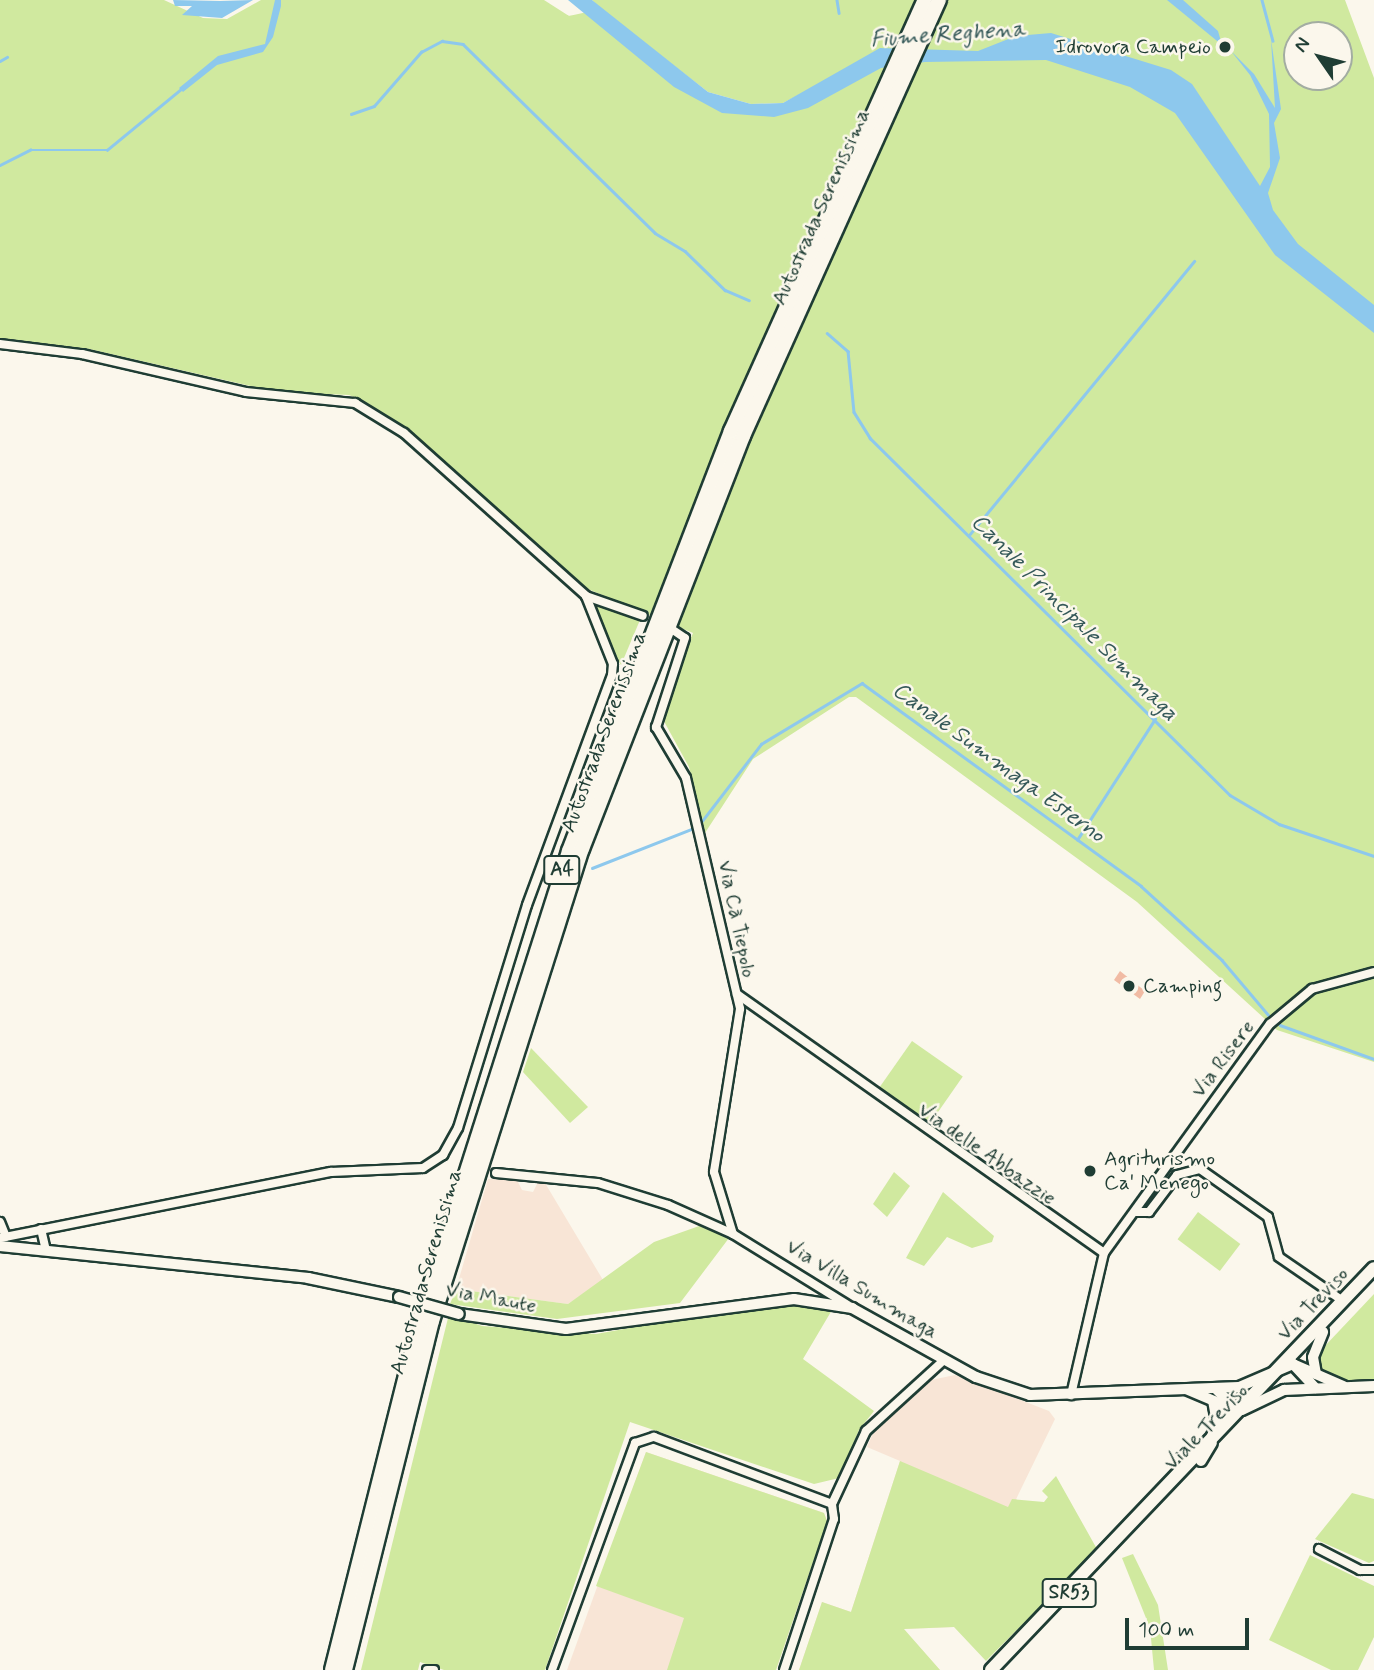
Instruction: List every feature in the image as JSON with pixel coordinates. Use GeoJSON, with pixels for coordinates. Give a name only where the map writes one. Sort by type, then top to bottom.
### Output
{"type":"FeatureCollection","features":[{"type":"Feature","properties":{"kind":"highway","name":"Autostrada Serenissima"},"geometry":{"type":"LineString","coordinates":[[924,17],[925,0]]}},
{"type":"Feature","properties":{"kind":"highway","name":"Autostrada Serenissima"},"geometry":{"type":"LineString","coordinates":[[332,1670],[421,1315],[569,851],[731,432],[924,17],[939,0]]}},
{"type":"Feature","properties":{"kind":"highway","name":"Autostrada Serenissima"},"geometry":{"type":"LineString","coordinates":[[345,1670],[432,1321],[582,849],[743,436],[886,101]]}},
{"type":"Feature","properties":{"kind":"main road","name":"Via Treviso"},"geometry":{"type":"LineString","coordinates":[[1287,1365],[1374,1268]]}},
{"type":"Feature","properties":{"kind":"main road","name":"Via Treviso"},"geometry":{"type":"LineString","coordinates":[[1287,1365],[1323,1332],[1374,1278]]}},
{"type":"Feature","properties":{"kind":"main road","name":"Viale Treviso"},"geometry":{"type":"LineString","coordinates":[[991,1670],[1145,1513],[1201,1461],[1257,1403],[1287,1365]]}},
{"type":"Feature","properties":{"kind":"main road","name":"Viale Treviso"},"geometry":{"type":"LineString","coordinates":[[1145,1513],[1209,1440],[1287,1365]]}},
{"type":"Feature","properties":{"kind":"street"},"geometry":{"type":"LineString","coordinates":[[0,344],[82,354],[246,392],[363,407],[404,433],[586,596],[643,617]]}},
{"type":"Feature","properties":{"kind":"street"},"geometry":{"type":"LineString","coordinates":[[0,1222],[2,1240],[41,1229],[331,1172],[423,1168],[443,1155],[458,1128],[527,905],[612,675],[613,664],[586,596]]}},
{"type":"Feature","properties":{"kind":"street","name":"Via Cà Tiepolo"},"geometry":{"type":"LineString","coordinates":[[673,630],[685,638],[656,727],[686,778],[740,1022],[714,1172],[733,1234]]}},
{"type":"Feature","properties":{"kind":"street","name":"Via Risere"},"geometry":{"type":"LineString","coordinates":[[1104,1253],[1270,1024],[1312,989],[1374,972]]}},
{"type":"Feature","properties":{"kind":"street","name":"Via delle Abbazzie"},"geometry":{"type":"LineString","coordinates":[[735,992],[1104,1253]]}},
{"type":"Feature","properties":{"kind":"street","name":"Via Risere"},"geometry":{"type":"LineString","coordinates":[[1136,1212],[1153,1208],[1177,1175],[1200,1169],[1268,1217],[1279,1257],[1343,1301]]}},
{"type":"Feature","properties":{"kind":"street","name":"Via Villa Summaga"},"geometry":{"type":"LineString","coordinates":[[496,1173],[598,1183],[668,1205],[733,1234],[852,1308],[944,1360],[1014,1392],[1071,1395],[1215,1388],[1249,1384],[1287,1365]]}},
{"type":"Feature","properties":{"kind":"street"},"geometry":{"type":"LineString","coordinates":[[41,1229],[46,1250]]}},
{"type":"Feature","properties":{"kind":"street","name":"Via Maute"},"geometry":{"type":"LineString","coordinates":[[2,1240],[46,1250],[327,1280],[459,1314],[566,1329],[768,1300],[807,1301],[852,1308]]}},
{"type":"Feature","properties":{"kind":"street"},"geometry":{"type":"LineString","coordinates":[[1071,1395],[1104,1253]]}},
{"type":"Feature","properties":{"kind":"street"},"geometry":{"type":"LineString","coordinates":[[807,1301],[815,1284]]}},
{"type":"Feature","properties":{"kind":"street"},"geometry":{"type":"LineString","coordinates":[[1316,1374],[1313,1357],[1323,1332]]}},
{"type":"Feature","properties":{"kind":"street"},"geometry":{"type":"LineString","coordinates":[[784,1670],[834,1519],[832,1504],[866,1431],[944,1360]]}},
{"type":"Feature","properties":{"kind":"street"},"geometry":{"type":"LineString","coordinates":[[1287,1365],[1343,1386]]}},
{"type":"Feature","properties":{"kind":"street"},"geometry":{"type":"LineString","coordinates":[[1287,1365],[1315,1388]]}},
{"type":"Feature","properties":{"kind":"street"},"geometry":{"type":"LineString","coordinates":[[1201,1461],[1238,1411],[1284,1390],[1374,1386]]}},
{"type":"Feature","properties":{"kind":"street"},"geometry":{"type":"LineString","coordinates":[[1215,1388],[1238,1411]]}},
{"type":"Feature","properties":{"kind":"street"},"geometry":{"type":"LineString","coordinates":[[1185,1389],[1238,1411]]}},
{"type":"Feature","properties":{"kind":"street"},"geometry":{"type":"LineString","coordinates":[[1209,1440],[1217,1423],[1213,1401]]}},
{"type":"Feature","properties":{"kind":"street"},"geometry":{"type":"LineString","coordinates":[[552,1670],[627,1451],[635,1443],[654,1437],[832,1504]]}},
{"type":"Feature","properties":{"kind":"street"},"geometry":{"type":"LineString","coordinates":[[1319,1549],[1360,1570],[1374,1570]]}},
{"type":"Feature","properties":{"kind":"street"},"geometry":{"type":"LineString","coordinates":[[427,1670],[434,1670]]}},
{"type":"Feature","properties":{"kind":"shaded area"},"geometry":{"type":"Polygon","coordinates":[[[488,1179],[517,1180],[522,1190],[533,1192],[538,1182],[545,1183],[603,1280],[568,1304],[456,1289],[488,1179]]]}},
{"type":"Feature","properties":{"kind":"shaded area"},"geometry":{"type":"Polygon","coordinates":[[[955,1375],[1049,1411],[1055,1419],[954,1627],[903,1629],[940,1670],[799,1670],[822,1602],[851,1612],[900,1461],[867,1447],[873,1433],[931,1380],[955,1375]]]}},
{"type":"Feature","properties":{"kind":"shaded area"},"geometry":{"type":"Polygon","coordinates":[[[646,1452],[824,1513],[827,1521],[776,1670],[567,1670],[646,1452]]]}},
{"type":"Feature","properties":{"kind":"green space"},"geometry":{"type":"Polygon","coordinates":[[[0,0],[164,0],[203,18],[227,19],[261,0],[544,0],[569,16],[601,9],[592,0],[1345,0],[1353,21],[1283,21],[1283,91],[1353,91],[1353,22],[1374,78],[1374,1062],[1277,1030],[1137,902],[856,697],[849,697],[753,759],[705,833],[689,767],[660,714],[693,633],[583,587],[406,431],[363,401],[349,395],[277,392],[89,349],[0,338],[0,0]],[[655,51],[696,98],[779,110],[841,73],[783,103],[751,104],[708,92],[655,51]]]}},
{"type":"Feature","properties":{"kind":"green space"},"geometry":{"type":"Polygon","coordinates":[[[597,602],[640,620],[621,665],[592,612],[597,602]]]}},
{"type":"Feature","properties":{"kind":"green space"},"geometry":{"type":"Polygon","coordinates":[[[912,1041],[963,1077],[929,1125],[878,1089],[912,1041]]]}},
{"type":"Feature","properties":{"kind":"green space"},"geometry":{"type":"Polygon","coordinates":[[[531,1048],[588,1107],[570,1123],[523,1072],[531,1048]]]}},
{"type":"Feature","properties":{"kind":"green space"},"geometry":{"type":"Polygon","coordinates":[[[894,1172],[910,1186],[887,1217],[873,1204],[894,1172]]]}},
{"type":"Feature","properties":{"kind":"green space"},"geometry":{"type":"Polygon","coordinates":[[[943,1192],[994,1236],[992,1242],[972,1248],[947,1237],[924,1266],[906,1258],[943,1192]]]}},
{"type":"Feature","properties":{"kind":"green space"},"geometry":{"type":"Polygon","coordinates":[[[1198,1212],[1240,1244],[1220,1271],[1178,1239],[1198,1212]]]}},
{"type":"Feature","properties":{"kind":"green space"},"geometry":{"type":"Polygon","coordinates":[[[702,1225],[729,1238],[680,1303],[557,1319],[450,1304],[456,1289],[568,1304],[654,1242],[702,1225]]]}},
{"type":"Feature","properties":{"kind":"green space"},"geometry":{"type":"Polygon","coordinates":[[[1374,1294],[1374,1382],[1336,1383],[1321,1375],[1318,1361],[1323,1348],[1374,1294]]]}},
{"type":"Feature","properties":{"kind":"green space"},"geometry":{"type":"Polygon","coordinates":[[[794,1304],[832,1310],[803,1359],[874,1411],[859,1430],[839,1478],[814,1484],[630,1422],[545,1670],[444,1670],[420,1662],[418,1670],[361,1670],[449,1314],[482,1326],[596,1334],[752,1306],[794,1304]]]}},
{"type":"Feature","properties":{"kind":"green space"},"geometry":{"type":"Polygon","coordinates":[[[646,1452],[824,1513],[827,1521],[776,1670],[667,1670],[684,1618],[596,1586],[646,1452]]]}},
{"type":"Feature","properties":{"kind":"green space"},"geometry":{"type":"Polygon","coordinates":[[[900,1461],[1008,1507],[1012,1499],[1044,1502],[1048,1497],[1042,1491],[1056,1476],[1097,1549],[986,1661],[954,1627],[904,1629],[940,1670],[799,1670],[822,1602],[851,1612],[900,1461]]]}},
{"type":"Feature","properties":{"kind":"green space"},"geometry":{"type":"Polygon","coordinates":[[[1352,1493],[1374,1499],[1374,1561],[1369,1563],[1315,1539],[1352,1493]]]}},
{"type":"Feature","properties":{"kind":"green space"},"geometry":{"type":"Polygon","coordinates":[[[1133,1554],[1158,1605],[1168,1670],[1154,1670],[1150,1628],[1122,1558],[1133,1554]]]}},
{"type":"Feature","properties":{"kind":"green space"},"geometry":{"type":"Polygon","coordinates":[[[1310,1555],[1374,1586],[1374,1637],[1358,1670],[1331,1670],[1269,1640],[1310,1555]]]}},
{"type":"Feature","properties":{"kind":"water"},"geometry":{"type":"Polygon","coordinates":[[[173,0],[253,0],[222,18],[182,15],[192,6],[175,6],[173,0]]]}},
{"type":"Feature","properties":{"kind":"water"},"geometry":{"type":"Polygon","coordinates":[[[275,0],[281,0],[281,6],[273,37],[263,52],[217,65],[183,92],[179,88],[218,56],[265,44],[275,0]]]}},
{"type":"Feature","properties":{"kind":"water"},"geometry":{"type":"Polygon","coordinates":[[[568,0],[592,0],[708,92],[751,104],[783,103],[880,48],[978,51],[1016,36],[1051,33],[1171,70],[1192,84],[1260,186],[1270,167],[1269,114],[1250,75],[1231,51],[1254,74],[1275,108],[1271,39],[1281,109],[1274,123],[1280,158],[1268,193],[1273,210],[1298,244],[1374,305],[1374,333],[1275,255],[1175,113],[1130,87],[1046,60],[925,62],[881,68],[808,108],[774,117],[722,113],[674,87],[568,0]]]}},
{"type":"Feature","properties":{"kind":"water"},"geometry":{"type":"Polygon","coordinates":[[[1167,0],[1183,0],[1218,31],[1222,45],[1167,0]]]}},
{"type":"Feature","properties":{"kind":"building","name":"Camping"},"geometry":{"type":"Polygon","coordinates":[[[1120,971],[1145,991],[1140,999],[1114,980],[1120,971]]]}},
{"type":"Feature","properties":{"kind":"waterway"},"geometry":{"type":"LineString","coordinates":[[837,0],[839,13]]}},
{"type":"Feature","properties":{"kind":"waterway"},"geometry":{"type":"LineString","coordinates":[[1262,0],[1273,41]]}},
{"type":"Feature","properties":{"kind":"waterway","name":"Canale Principale Summaga"},"geometry":{"type":"LineString","coordinates":[[351,114],[374,106],[421,52],[442,41],[463,44],[655,233],[685,251],[725,290],[749,300]]}},
{"type":"Feature","properties":{"kind":"waterway"},"geometry":{"type":"LineString","coordinates":[[0,61],[7,57]]}},
{"type":"Feature","properties":{"kind":"waterway"},"geometry":{"type":"LineString","coordinates":[[0,165],[30,150],[107,150],[181,89]]}},
{"type":"Feature","properties":{"kind":"waterway"},"geometry":{"type":"LineString","coordinates":[[970,534],[1194,261]]}},
{"type":"Feature","properties":{"kind":"waterway","name":"Canale Principale Summaga"},"geometry":{"type":"LineString","coordinates":[[827,333],[848,351],[854,412],[870,438],[1230,795],[1279,824],[1374,856]]}},
{"type":"Feature","properties":{"kind":"waterway","name":"Canale Summaga Esterno"},"geometry":{"type":"LineString","coordinates":[[702,821],[761,744],[862,683],[1141,886],[1222,960],[1271,1018]]}},
{"type":"Feature","properties":{"kind":"waterway"},"geometry":{"type":"LineString","coordinates":[[1077,840],[1155,719]]}},
{"type":"Feature","properties":{"kind":"waterway","name":"Canale Summaga Esterno"},"geometry":{"type":"LineString","coordinates":[[592,868],[694,828]]}},
{"type":"Feature","properties":{"kind":"waterway","name":"Canale Summaga Esterno"},"geometry":{"type":"LineString","coordinates":[[1280,1025],[1374,1059]]}},
{"type":"Feature","properties":{"kind":"place","name":"Idrovora Campeio"},"geometry":{"type":"Point","coordinates":[1225,47]}},
{"type":"Feature","properties":{"kind":"place","name":"Camping"},"geometry":{"type":"Point","coordinates":[1129,986]}},
{"type":"Feature","properties":{"kind":"place","name":"Agriturismo Ca' Menego"},"geometry":{"type":"Point","coordinates":[1090,1171]}},
{"type":"Feature","properties":{"kind":"water label","name":"Fiume Reghena"},"geometry":{"type":"Point","coordinates":[948,35]}}]}
